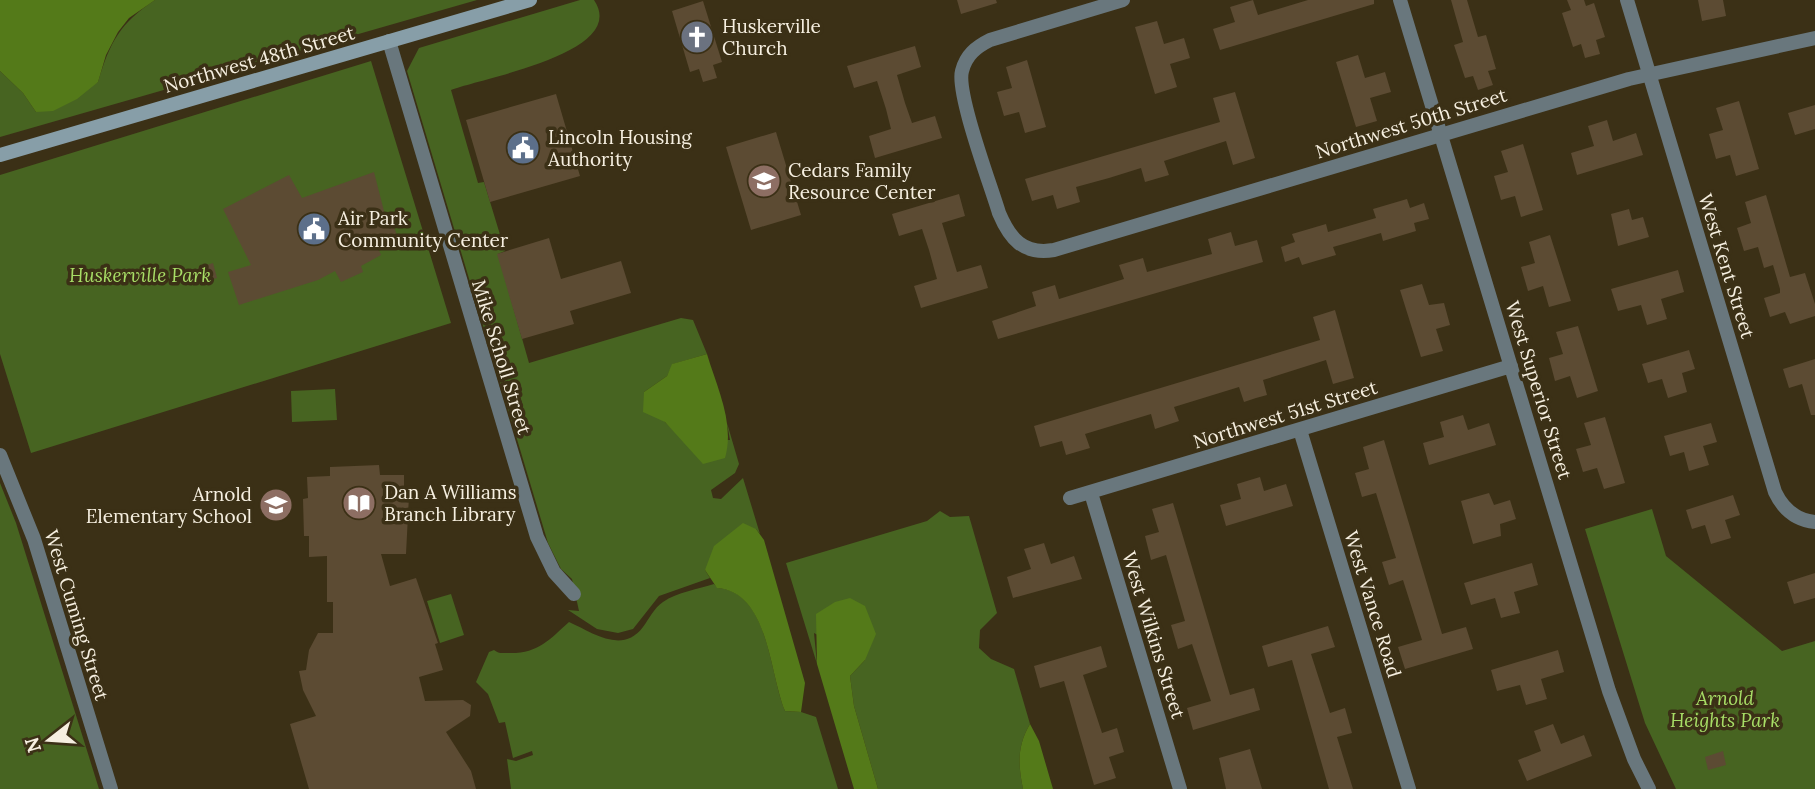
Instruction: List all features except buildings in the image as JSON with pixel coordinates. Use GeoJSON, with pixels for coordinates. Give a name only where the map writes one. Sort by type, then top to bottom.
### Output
{"type":"FeatureCollection","features":[{"type":"Feature","properties":{"kind":"main road","name":"Northwest 48th Street"},"geometry":{"type":"LineString","coordinates":[[0,155],[530,0]]}},
{"type":"Feature","properties":{"kind":"street","name":"Northwest 50th Street"},"geometry":{"type":"LineString","coordinates":[[1123,0],[990,40],[968,56],[961,75],[962,92],[999,213],[1007,232],[1021,247],[1034,251],[1054,250],[1649,75],[1815,38]]}},
{"type":"Feature","properties":{"kind":"street","name":"West Superior Street"},"geometry":{"type":"LineString","coordinates":[[1400,0],[1609,691],[1648,789]]}},
{"type":"Feature","properties":{"kind":"street","name":"West Kent Street"},"geometry":{"type":"LineString","coordinates":[[1627,0],[1775,492],[1787,511],[1797,518],[1815,522]]}},
{"type":"Feature","properties":{"kind":"street","name":"Mike Scholl Street"},"geometry":{"type":"LineString","coordinates":[[389,41],[537,537],[554,572],[574,594]]}},
{"type":"Feature","properties":{"kind":"street","name":"Northwest 51st Street"},"geometry":{"type":"LineString","coordinates":[[1070,498],[1511,366]]}},
{"type":"Feature","properties":{"kind":"street","name":"West Vance Road"},"geometry":{"type":"LineString","coordinates":[[1300,430],[1409,789]]}},
{"type":"Feature","properties":{"kind":"street","name":"West Cuming Street"},"geometry":{"type":"LineString","coordinates":[[0,455],[34,539],[111,789]]}},
{"type":"Feature","properties":{"kind":"street","name":"West Wilkins Street"},"geometry":{"type":"LineString","coordinates":[[1091,493],[1180,789]]}},
{"type":"Feature","properties":{"kind":"green space"},"geometry":{"type":"Polygon","coordinates":[[[0,0],[155,0],[129,18],[118,32],[106,55],[98,82],[77,99],[53,111],[36,112],[23,93],[0,71],[0,0]]]}},
{"type":"Feature","properties":{"kind":"green space"},"geometry":{"type":"Polygon","coordinates":[[[155,0],[477,0],[0,137],[0,71],[23,93],[36,112],[98,82],[118,35],[133,17],[155,0]]]}},
{"type":"Feature","properties":{"kind":"green space"},"geometry":{"type":"Polygon","coordinates":[[[580,0],[594,0],[599,19],[591,35],[572,49],[519,70],[451,90],[478,183],[484,182],[505,251],[498,254],[529,363],[681,318],[693,320],[707,354],[673,364],[667,376],[644,392],[665,422],[684,440],[730,440],[727,423],[739,464],[735,473],[711,490],[713,498],[721,499],[743,478],[760,534],[756,529],[705,570],[710,578],[659,596],[633,629],[618,633],[597,629],[568,610],[579,611],[572,579],[561,569],[548,543],[407,71],[419,48],[580,0]]]}},
{"type":"Feature","properties":{"kind":"green space","name":"Huskerville Park"},"geometry":{"type":"Polygon","coordinates":[[[371,61],[451,323],[31,453],[0,354],[0,175],[371,61]]]}},
{"type":"Feature","properties":{"kind":"green space"},"geometry":{"type":"Polygon","coordinates":[[[707,354],[726,419],[728,445],[725,458],[703,464],[665,422],[643,412],[644,392],[667,376],[672,364],[707,354]]]}},
{"type":"Feature","properties":{"kind":"green space"},"geometry":{"type":"Polygon","coordinates":[[[335,389],[337,420],[292,422],[291,391],[335,389]]]}},
{"type":"Feature","properties":{"kind":"green space"},"geometry":{"type":"Polygon","coordinates":[[[0,483],[16,523],[99,789],[0,789],[0,483]]]}},
{"type":"Feature","properties":{"kind":"green space","name":"Arnold Heights Park"},"geometry":{"type":"Polygon","coordinates":[[[1652,509],[1666,556],[1782,651],[1815,641],[1815,789],[1676,789],[1645,723],[1585,529],[1652,509]]]}},
{"type":"Feature","properties":{"kind":"green space"},"geometry":{"type":"Polygon","coordinates":[[[940,511],[950,517],[969,516],[997,613],[980,630],[979,648],[991,659],[1014,669],[1030,724],[1020,755],[1023,789],[878,789],[854,706],[850,676],[865,660],[814,633],[817,664],[786,563],[927,521],[940,511]]]}},
{"type":"Feature","properties":{"kind":"green space"},"geometry":{"type":"Polygon","coordinates":[[[743,523],[756,529],[764,540],[805,683],[801,712],[785,711],[764,637],[747,604],[734,593],[717,588],[705,570],[714,546],[743,523]]]}},
{"type":"Feature","properties":{"kind":"green space"},"geometry":{"type":"Polygon","coordinates":[[[714,584],[718,588],[735,593],[748,604],[765,637],[785,711],[816,717],[838,789],[511,789],[507,759],[516,761],[533,755],[532,751],[513,758],[505,722],[499,723],[488,694],[476,682],[489,652],[494,650],[500,653],[518,653],[535,648],[549,640],[569,622],[607,639],[626,639],[643,627],[663,602],[681,593],[714,584]]]}},
{"type":"Feature","properties":{"kind":"green space"},"geometry":{"type":"Polygon","coordinates":[[[451,594],[464,635],[440,643],[427,601],[451,594]]]}},
{"type":"Feature","properties":{"kind":"green space"},"geometry":{"type":"Polygon","coordinates":[[[850,598],[865,606],[876,634],[865,660],[850,676],[854,706],[878,789],[854,789],[817,664],[816,614],[835,602],[850,598]]]}},
{"type":"Feature","properties":{"kind":"green space"},"geometry":{"type":"Polygon","coordinates":[[[1030,724],[1039,741],[1053,789],[1023,789],[1020,755],[1030,724]]]}},
{"type":"Feature","properties":{"kind":"place","name":"Huskerville Church"},"geometry":{"type":"Point","coordinates":[697,37]}},
{"type":"Feature","properties":{"kind":"place","name":"Lincoln Housing Authority"},"geometry":{"type":"Point","coordinates":[523,148]}},
{"type":"Feature","properties":{"kind":"place","name":"Cedars Family Resource Center"},"geometry":{"type":"Point","coordinates":[764,181]}},
{"type":"Feature","properties":{"kind":"place","name":"Air Park Community Center"},"geometry":{"type":"Point","coordinates":[314,229]}},
{"type":"Feature","properties":{"kind":"place","name":"Dan A Williams Branch Library"},"geometry":{"type":"Point","coordinates":[359,503]}},
{"type":"Feature","properties":{"kind":"place","name":"Arnold Elementary School"},"geometry":{"type":"Point","coordinates":[276,505]}}]}
